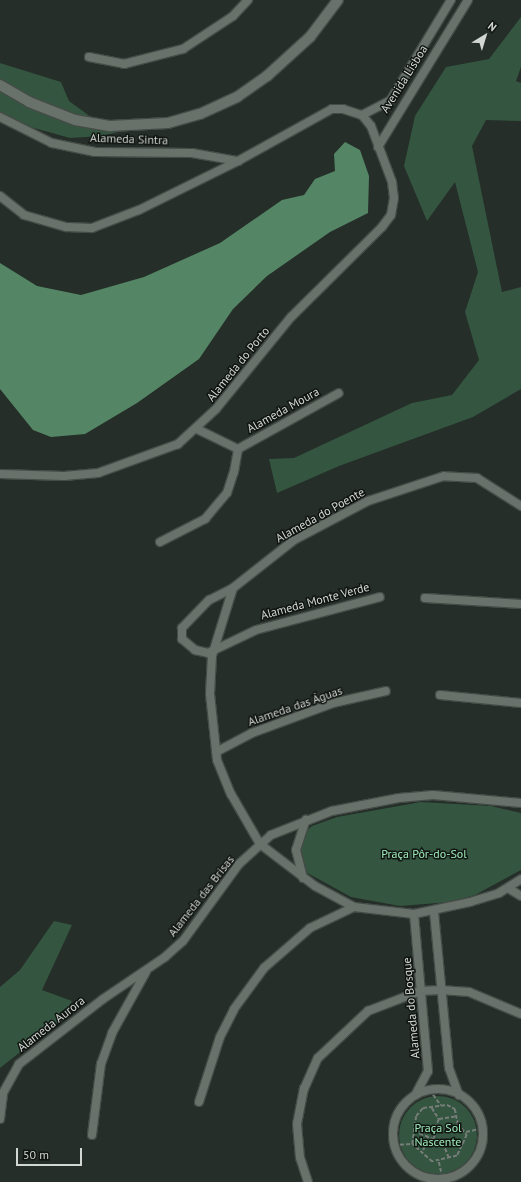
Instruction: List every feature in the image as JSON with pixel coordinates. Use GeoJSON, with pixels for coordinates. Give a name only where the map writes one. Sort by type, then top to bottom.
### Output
{"type":"FeatureCollection","features":[{"type":"Feature","properties":{"kind":"street"},"geometry":{"type":"LineString","coordinates":[[89,57],[124,64],[183,49],[233,16],[248,0]]}},
{"type":"Feature","properties":{"kind":"street"},"geometry":{"type":"LineString","coordinates":[[0,85],[29,102],[75,120],[110,126],[168,123],[200,114],[237,97],[267,76],[310,37],[338,0]]}},
{"type":"Feature","properties":{"kind":"street","name":"Avenida Lisboa"},"geometry":{"type":"LineString","coordinates":[[362,115],[390,101],[451,0]]}},
{"type":"Feature","properties":{"kind":"street","name":"Avenida Lisboa"},"geometry":{"type":"LineString","coordinates":[[378,147],[468,0]]}},
{"type":"Feature","properties":{"kind":"street"},"geometry":{"type":"LineString","coordinates":[[440,17],[452,26]]}},
{"type":"Feature","properties":{"kind":"street"},"geometry":{"type":"LineString","coordinates":[[0,196],[24,215],[66,227],[92,228],[139,210],[238,161],[332,109],[362,115]]}},
{"type":"Feature","properties":{"kind":"street","name":"Alameda do Porto"},"geometry":{"type":"LineString","coordinates":[[0,474],[64,476],[98,472],[178,444],[197,430],[291,317],[391,215],[392,182],[378,147],[362,115]]}},
{"type":"Feature","properties":{"kind":"street","name":"Alameda Sintra"},"geometry":{"type":"LineString","coordinates":[[0,117],[52,143],[95,152],[192,152],[238,161]]}},
{"type":"Feature","properties":{"kind":"street","name":"Alameda Moura"},"geometry":{"type":"LineString","coordinates":[[238,449],[339,393]]}},
{"type":"Feature","properties":{"kind":"street"},"geometry":{"type":"LineString","coordinates":[[160,542],[205,519],[219,505],[227,493],[238,449],[197,430]]}},
{"type":"Feature","properties":{"kind":"street","name":"Alameda do Poente"},"geometry":{"type":"LineString","coordinates":[[214,651],[195,650],[182,639],[180,631],[209,600],[233,588],[294,540],[368,501],[419,482],[459,475],[477,478],[521,506]]}},
{"type":"Feature","properties":{"kind":"street"},"geometry":{"type":"LineString","coordinates":[[233,588],[214,651],[210,694],[216,752],[231,794],[260,844],[304,879],[354,907],[414,914],[434,912],[508,888],[521,879]]}},
{"type":"Feature","properties":{"kind":"street","name":"Alameda Monte Verde"},"geometry":{"type":"LineString","coordinates":[[214,651],[256,630],[380,597]]}},
{"type":"Feature","properties":{"kind":"street"},"geometry":{"type":"LineString","coordinates":[[425,598],[521,604]]}},
{"type":"Feature","properties":{"kind":"street","name":"Alameda das Águas"},"geometry":{"type":"LineString","coordinates":[[216,752],[252,733],[333,703],[386,692]]}},
{"type":"Feature","properties":{"kind":"street"},"geometry":{"type":"LineString","coordinates":[[440,695],[521,703]]}},
{"type":"Feature","properties":{"kind":"street"},"geometry":{"type":"LineString","coordinates":[[260,844],[306,820],[398,798],[433,795],[521,803]]}},
{"type":"Feature","properties":{"kind":"street"},"geometry":{"type":"LineString","coordinates":[[509,801],[521,809]]}},
{"type":"Feature","properties":{"kind":"street"},"geometry":{"type":"LineString","coordinates":[[304,879],[296,850],[306,820]]}},
{"type":"Feature","properties":{"kind":"street","name":"Alameda das Brisas"},"geometry":{"type":"LineString","coordinates":[[92,1135],[103,1058],[124,1008],[148,970],[183,941],[217,890],[260,844]]}},
{"type":"Feature","properties":{"kind":"street"},"geometry":{"type":"LineString","coordinates":[[508,888],[521,896]]}},
{"type":"Feature","properties":{"kind":"street"},"geometry":{"type":"LineString","coordinates":[[199,1102],[220,1037],[234,1009],[264,968],[310,928],[354,907]]}},
{"type":"Feature","properties":{"kind":"street"},"geometry":{"type":"LineString","coordinates":[[434,912],[449,1068],[459,1095]]}},
{"type":"Feature","properties":{"kind":"street","name":"Alameda do Bosque"},"geometry":{"type":"LineString","coordinates":[[414,914],[428,1070],[414,1096]]}},
{"type":"Feature","properties":{"kind":"street","name":"Alameda Aurora"},"geometry":{"type":"LineString","coordinates":[[0,1119],[3,1093],[19,1064],[148,970]]}},
{"type":"Feature","properties":{"kind":"street"},"geometry":{"type":"LineString","coordinates":[[308,1182],[300,1158],[297,1124],[304,1089],[318,1058],[368,1011],[420,991],[442,990],[469,992],[498,1001],[521,1014]]}},
{"type":"Feature","properties":{"kind":"street"},"geometry":{"type":"LineString","coordinates":[[430,1090],[459,1095],[475,1108],[483,1128],[483,1140],[474,1162],[465,1170],[443,1179],[430,1179],[413,1171],[399,1157],[394,1145],[393,1134],[399,1112],[414,1096],[430,1090]]}},
{"type":"Feature","properties":{"kind":"path"},"geometry":{"type":"LineString","coordinates":[[430,1090],[441,1106]]}},
{"type":"Feature","properties":{"kind":"path"},"geometry":{"type":"LineString","coordinates":[[394,1145],[412,1144],[423,1150],[429,1160],[439,1162],[457,1156],[463,1145],[466,1132],[456,1116],[452,1106],[441,1106],[418,1112],[412,1144]]}},
{"type":"Feature","properties":{"kind":"path"},"geometry":{"type":"LineString","coordinates":[[432,1108],[440,1119]]}},
{"type":"Feature","properties":{"kind":"path"},"geometry":{"type":"LineString","coordinates":[[434,1138],[434,1128],[440,1119],[456,1116]]}},
{"type":"Feature","properties":{"kind":"path"},"geometry":{"type":"LineString","coordinates":[[466,1132],[483,1128]]}},
{"type":"Feature","properties":{"kind":"path"},"geometry":{"type":"LineString","coordinates":[[414,1131],[428,1139],[434,1138],[443,1144],[463,1145]]}},
{"type":"Feature","properties":{"kind":"path"},"geometry":{"type":"LineString","coordinates":[[422,1150],[428,1139]]}},
{"type":"Feature","properties":{"kind":"path"},"geometry":{"type":"LineString","coordinates":[[443,1144],[449,1158]]}},
{"type":"Feature","properties":{"kind":"path"},"geometry":{"type":"LineString","coordinates":[[439,1162],[443,1179]]}},
{"type":"Feature","properties":{"kind":"green space"},"geometry":{"type":"Polygon","coordinates":[[[521,17],[521,67],[516,81],[521,83],[521,121],[486,120],[472,146],[502,292],[521,287],[521,389],[473,417],[339,466],[277,493],[269,459],[294,458],[412,403],[452,395],[479,360],[465,312],[478,272],[455,182],[427,221],[404,166],[415,116],[446,67],[489,59],[521,17]]]}},
{"type":"Feature","properties":{"kind":"green space"},"geometry":{"type":"Polygon","coordinates":[[[0,63],[61,82],[69,101],[91,117],[143,126],[102,136],[70,138],[27,126],[0,112],[0,63]]]}},
{"type":"Feature","properties":{"kind":"green space","name":"Praça Pôr-do-Sol"},"geometry":{"type":"Polygon","coordinates":[[[421,802],[491,806],[521,813],[521,870],[475,895],[450,902],[400,906],[351,897],[302,870],[298,859],[303,834],[312,826],[337,817],[421,802]]]}},
{"type":"Feature","properties":{"kind":"green space"},"geometry":{"type":"Polygon","coordinates":[[[54,921],[72,925],[42,990],[72,1001],[61,1020],[0,1068],[0,987],[20,970],[54,921]]]}},
{"type":"Feature","properties":{"kind":"green space","name":"Praça Sol Nascente"},"geometry":{"type":"Polygon","coordinates":[[[438,1096],[453,1099],[466,1107],[474,1120],[477,1135],[474,1150],[466,1163],[453,1171],[438,1174],[423,1171],[410,1163],[402,1150],[399,1135],[402,1120],[410,1107],[423,1099],[438,1096]]]}},
{"type":"Feature","properties":{"kind":"shaded area"},"geometry":{"type":"Polygon","coordinates":[[[345,142],[360,150],[369,176],[368,213],[330,232],[267,276],[233,309],[199,359],[137,403],[85,434],[51,437],[33,430],[0,389],[0,263],[37,286],[81,295],[144,277],[220,243],[282,200],[304,195],[315,179],[335,171],[334,154],[345,142]]]}}]}
